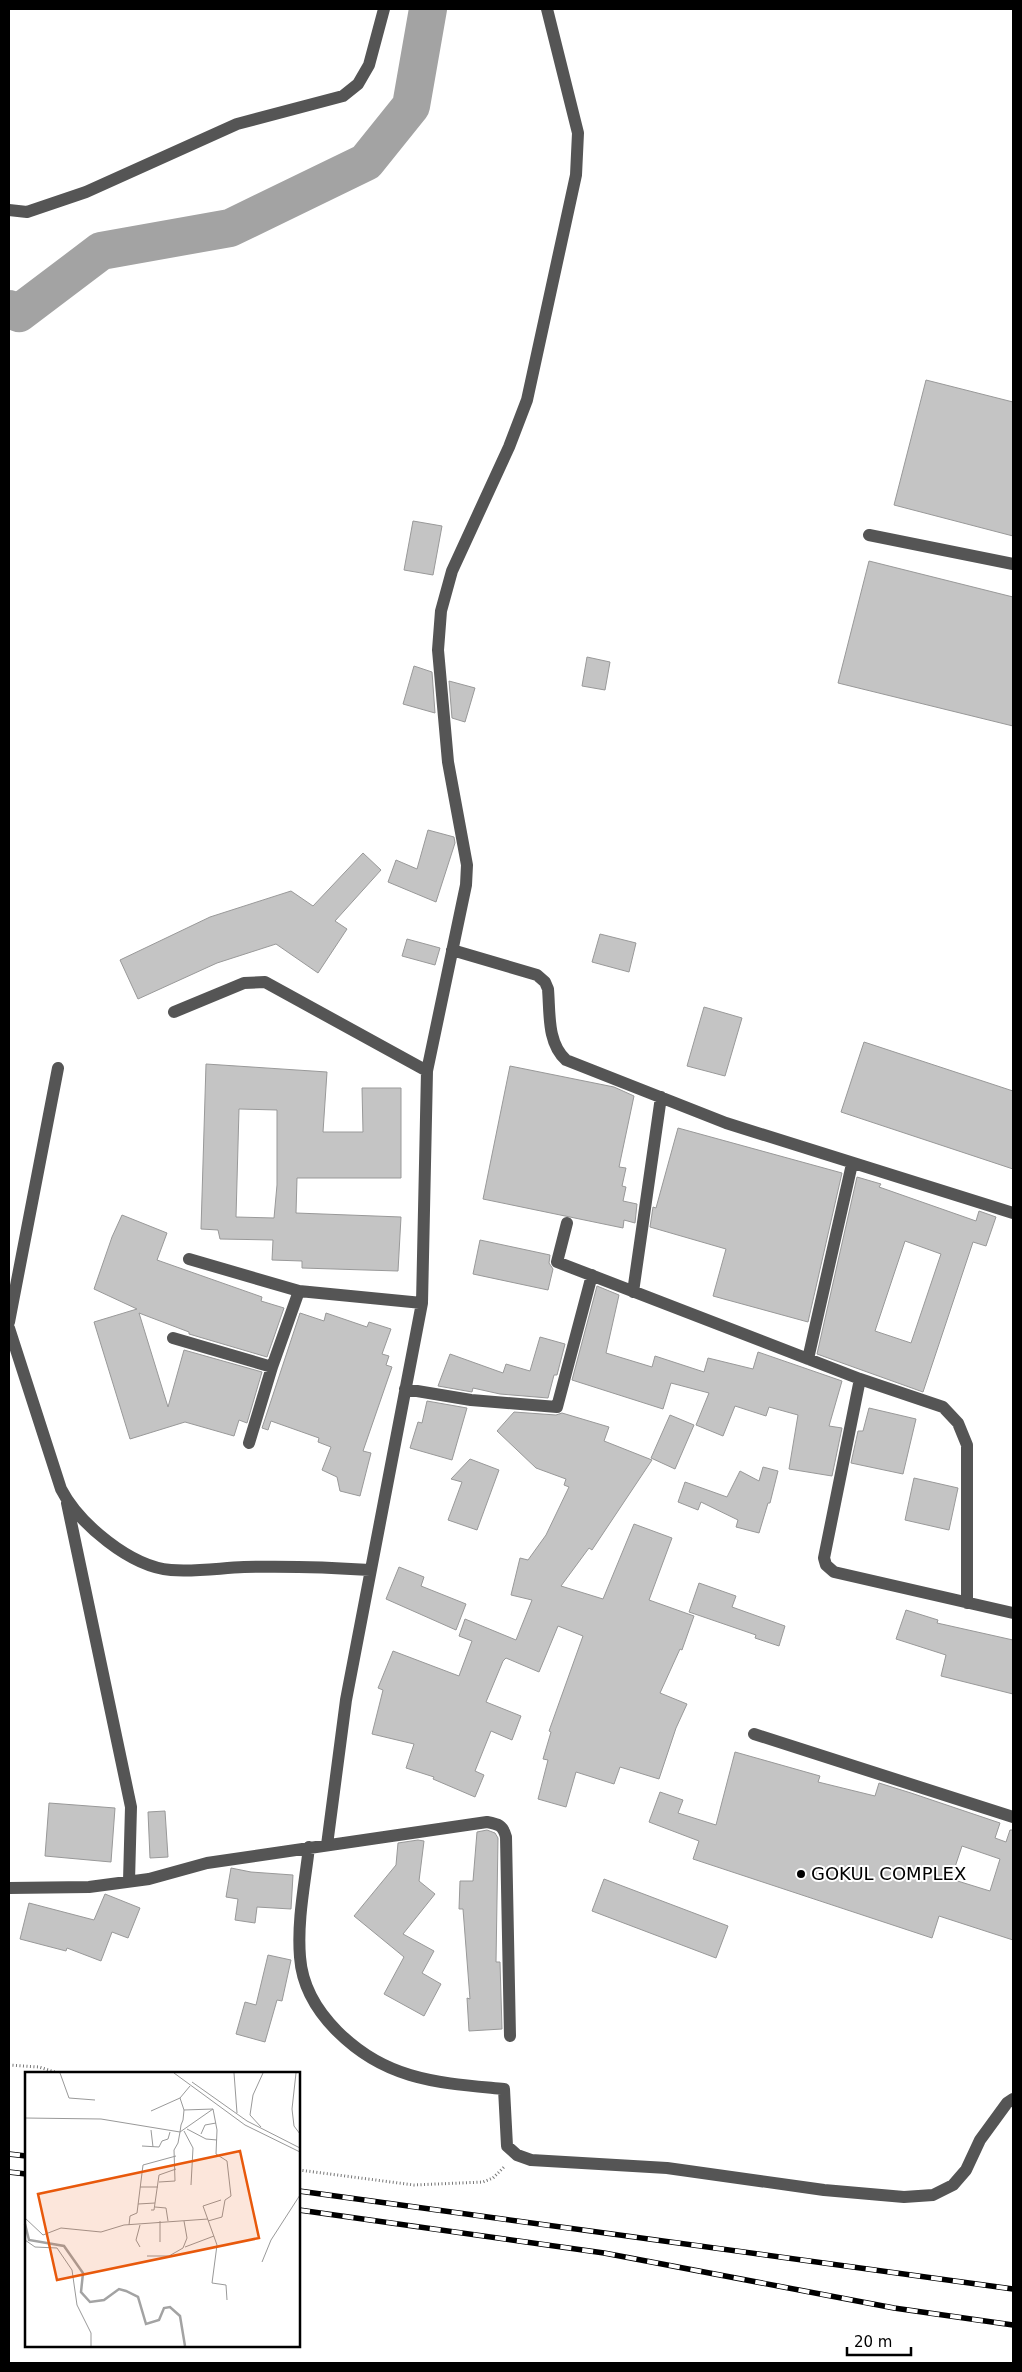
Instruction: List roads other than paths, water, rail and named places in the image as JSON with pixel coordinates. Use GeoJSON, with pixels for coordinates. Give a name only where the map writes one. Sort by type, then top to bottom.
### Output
{"type":"FeatureCollection","features":[{"type":"Feature","properties":{"kind":"street"},"geometry":{"type":"LineString","coordinates":[[9,210],[26,212],[86,192],[237,124],[342,96],[358,84],[369,65],[384,9]]}},
{"type":"Feature","properties":{"kind":"street"},"geometry":{"type":"LineString","coordinates":[[327,1845],[346,1700],[422,1303],[427,1071],[466,886],[467,865],[448,762],[438,650],[440,611],[452,571],[509,447],[528,400],[576,176],[578,133],[548,9]]}},
{"type":"Feature","properties":{"kind":"street"},"geometry":{"type":"LineString","coordinates":[[869,535],[1013,564]]}},
{"type":"Feature","properties":{"kind":"street"},"geometry":{"type":"LineString","coordinates":[[452,950],[537,975],[545,982],[548,989],[553,1041],[558,1053],[566,1060],[726,1123],[1013,1213]]}},
{"type":"Feature","properties":{"kind":"street"},"geometry":{"type":"LineString","coordinates":[[174,1012],[244,983],[265,982],[427,1071]]}},
{"type":"Feature","properties":{"kind":"street"},"geometry":{"type":"LineString","coordinates":[[9,1322],[58,1068]]}},
{"type":"Feature","properties":{"kind":"street"},"geometry":{"type":"LineString","coordinates":[[633,1292],[661,1097]]}},
{"type":"Feature","properties":{"kind":"street"},"geometry":{"type":"LineString","coordinates":[[808,1359],[852,1164]]}},
{"type":"Feature","properties":{"kind":"street"},"geometry":{"type":"LineString","coordinates":[[567,1223],[557,1262],[860,1379],[943,1407],[958,1423],[967,1445],[968,1603]]}},
{"type":"Feature","properties":{"kind":"street"},"geometry":{"type":"LineString","coordinates":[[189,1259],[298,1291],[422,1303]]}},
{"type":"Feature","properties":{"kind":"street"},"geometry":{"type":"LineString","coordinates":[[405,1389],[471,1400],[557,1407],[592,1276]]}},
{"type":"Feature","properties":{"kind":"street"},"geometry":{"type":"LineString","coordinates":[[249,1443],[298,1291]]}},
{"type":"Feature","properties":{"kind":"street"},"geometry":{"type":"LineString","coordinates":[[9,1328],[61,1489],[67,1500],[86,1524],[108,1542],[149,1565],[171,1570],[297,1566],[370,1570]]}},
{"type":"Feature","properties":{"kind":"street"},"geometry":{"type":"LineString","coordinates":[[173,1338],[272,1367]]}},
{"type":"Feature","properties":{"kind":"street"},"geometry":{"type":"LineString","coordinates":[[860,1379],[824,1558],[826,1565],[834,1572],[1013,1613]]}},
{"type":"Feature","properties":{"kind":"street"},"geometry":{"type":"LineString","coordinates":[[67,1500],[131,1807],[129,1881]]}},
{"type":"Feature","properties":{"kind":"street"},"geometry":{"type":"LineString","coordinates":[[754,1734],[1013,1817]]}},
{"type":"Feature","properties":{"kind":"street"},"geometry":{"type":"LineString","coordinates":[[9,1888],[89,1887],[149,1878],[207,1863],[309,1847],[487,1822],[498,1824],[504,1829],[506,1837],[510,2036]]}},
{"type":"Feature","properties":{"kind":"street"},"geometry":{"type":"LineString","coordinates":[[309,1847],[299,1932],[300,1959],[310,1995],[320,2010],[340,2035],[378,2062],[409,2075],[444,2083],[504,2089],[507,2146],[517,2155],[531,2160],[667,2168],[824,2190],[904,2197],[932,2195],[953,2185],[966,2170],[980,2140],[1007,2103],[1013,2099]]}},
{"type":"Feature","properties":{"kind":"waterway"},"geometry":{"type":"LineString","coordinates":[[9,309],[19,313],[101,251],[230,228],[366,162],[411,106],[428,9]]}},
{"type":"Feature","properties":{"kind":"railway"},"geometry":{"type":"LineString","coordinates":[[9,2154],[25,2156]]}},
{"type":"Feature","properties":{"kind":"railway"},"geometry":{"type":"LineString","coordinates":[[9,2172],[25,2174]]}},
{"type":"Feature","properties":{"kind":"railway"},"geometry":{"type":"LineString","coordinates":[[300,2191],[1013,2289]]}},
{"type":"Feature","properties":{"kind":"railway"},"geometry":{"type":"LineString","coordinates":[[300,2210],[604,2253],[894,2308],[1013,2325]]}},
{"type":"Feature","properties":{"kind":"place","name":"GOKUL COMPLEX"},"geometry":{"type":"Point","coordinates":[801,1874]}}]}
